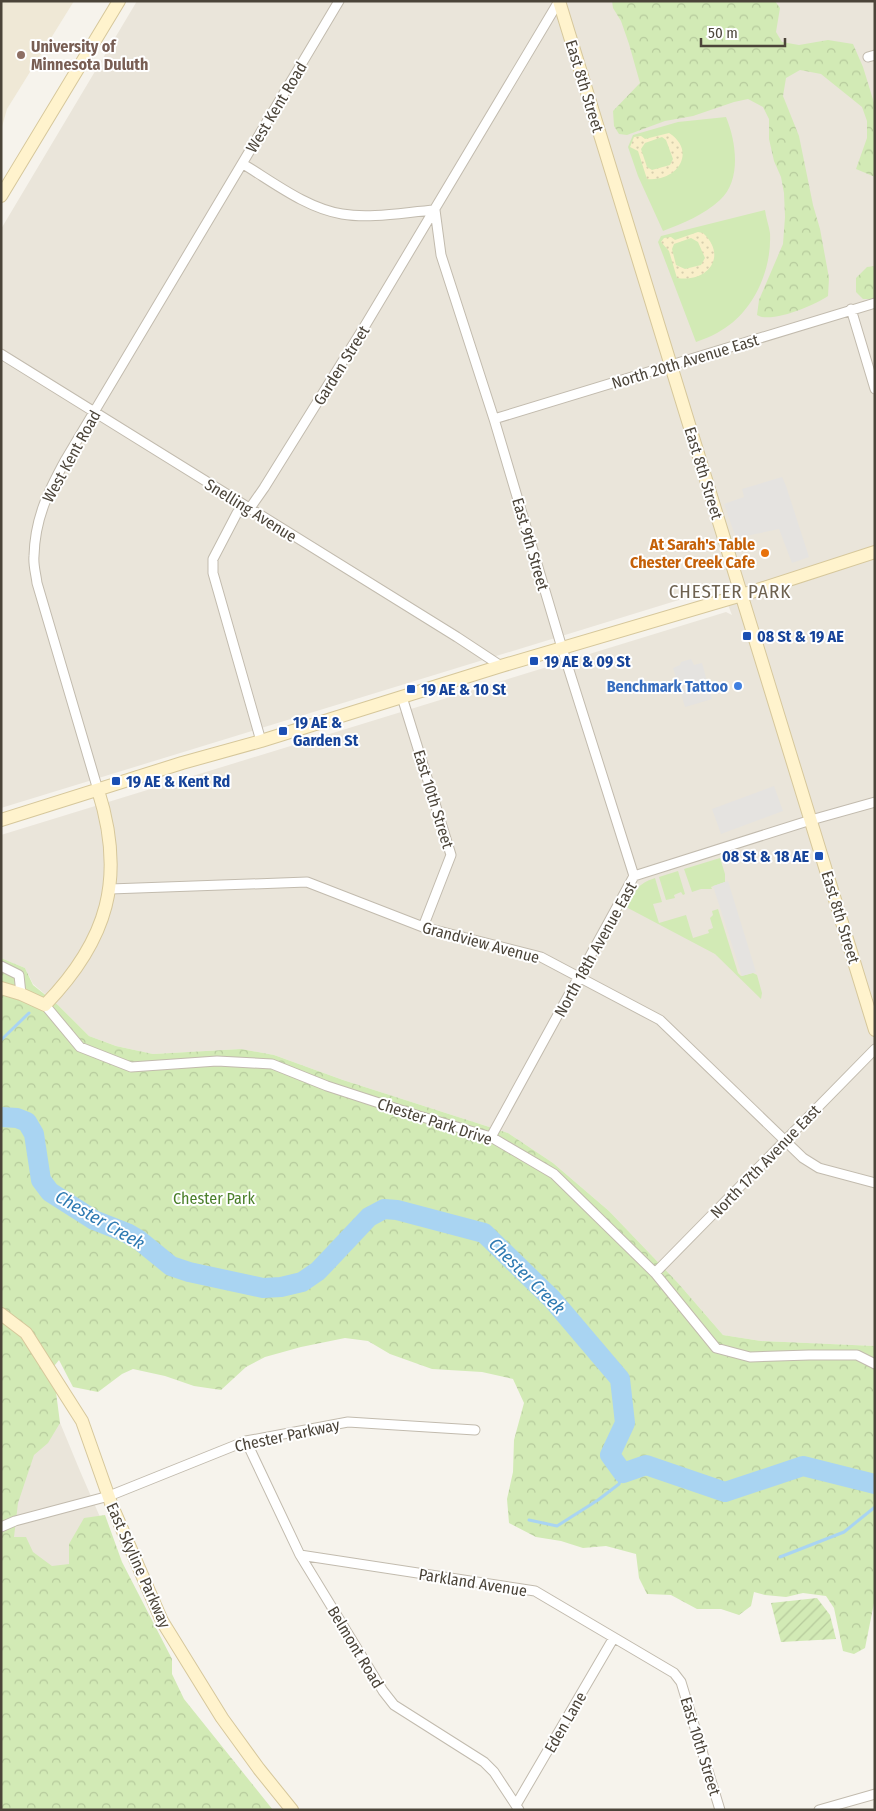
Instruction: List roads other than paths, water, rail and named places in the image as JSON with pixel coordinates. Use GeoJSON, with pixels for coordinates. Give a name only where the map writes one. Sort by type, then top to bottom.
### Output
{"type":"FeatureCollection","features":[{"type":"Feature","properties":{"kind":"street"},"geometry":{"type":"LineString","coordinates":[[1,196],[119,1]]}},
{"type":"Feature","properties":{"kind":"street","name":"West Kent Road"},"geometry":{"type":"LineString","coordinates":[[45,1005],[66,983],[87,953],[96,935],[110,889],[112,855],[109,832],[98,790],[37,583],[34,558],[37,527],[46,496],[339,1]]}},
{"type":"Feature","properties":{"kind":"street","name":"Garden Street"},"geometry":{"type":"LineString","coordinates":[[261,742],[217,588],[213,559],[237,513],[250,508],[264,488],[366,324],[559,1]]}},
{"type":"Feature","properties":{"kind":"street","name":"East 8th Street"},"geometry":{"type":"LineString","coordinates":[[559,1],[875,1030]]}},
{"type":"Feature","properties":{"kind":"street"},"geometry":{"type":"LineString","coordinates":[[243,164],[301,199],[324,210],[362,216],[435,210]]}},
{"type":"Feature","properties":{"kind":"street","name":"East 9th Street"},"geometry":{"type":"LineString","coordinates":[[435,210],[441,255],[494,419],[562,648],[634,876]]}},
{"type":"Feature","properties":{"kind":"street","name":"North 20th Avenue East"},"geometry":{"type":"LineString","coordinates":[[494,419],[875,303]]}},
{"type":"Feature","properties":{"kind":"street"},"geometry":{"type":"LineString","coordinates":[[851,309],[875,389]]}},
{"type":"Feature","properties":{"kind":"street","name":"Snelling Avenue"},"geometry":{"type":"LineString","coordinates":[[1,354],[501,666]]}},
{"type":"Feature","properties":{"kind":"street"},"geometry":{"type":"LineString","coordinates":[[1,820],[182,764],[261,742],[501,666],[742,595],[875,552]]}},
{"type":"Feature","properties":{"kind":"street","name":"East 10th Street"},"geometry":{"type":"LineString","coordinates":[[402,697],[451,855],[423,928]]}},
{"type":"Feature","properties":{"kind":"street","name":"North 18th Avenue East"},"geometry":{"type":"LineString","coordinates":[[491,1137],[634,876],[811,820],[875,802]]}},
{"type":"Feature","properties":{"kind":"street","name":"Grandview Avenue"},"geometry":{"type":"LineString","coordinates":[[110,889],[307,882],[423,928],[541,957],[660,1020],[803,1158],[819,1168],[875,1184]]}},
{"type":"Feature","properties":{"kind":"street"},"geometry":{"type":"LineString","coordinates":[[1,966],[19,975],[21,994]]}},
{"type":"Feature","properties":{"kind":"street","name":"Chester Park Drive"},"geometry":{"type":"LineString","coordinates":[[1,988],[21,994],[45,1005],[80,1047],[132,1067],[217,1061],[272,1064],[327,1086],[491,1137],[554,1174],[655,1273],[716,1348],[750,1356],[857,1356],[875,1364]]}},
{"type":"Feature","properties":{"kind":"street","name":"North 17th Avenue East"},"geometry":{"type":"LineString","coordinates":[[655,1273],[875,1048]]}},
{"type":"Feature","properties":{"kind":"street","name":"East Skyline Parkway"},"geometry":{"type":"LineString","coordinates":[[1,1314],[26,1333],[82,1421],[109,1496],[162,1621],[222,1718],[292,1810]]}},
{"type":"Feature","properties":{"kind":"street","name":"Chester Parkway"},"geometry":{"type":"LineString","coordinates":[[1,1527],[15,1521],[109,1496],[246,1441],[348,1422],[475,1430]]}},
{"type":"Feature","properties":{"kind":"street","name":"Belmont Road"},"geometry":{"type":"LineString","coordinates":[[246,1441],[300,1555],[383,1691],[394,1704],[484,1762],[494,1772],[517,1808]]}},
{"type":"Feature","properties":{"kind":"street","name":"Parkland Avenue"},"geometry":{"type":"LineString","coordinates":[[300,1555],[535,1591],[674,1674],[681,1682]]}},
{"type":"Feature","properties":{"kind":"street","name":"Eden Lane"},"geometry":{"type":"LineString","coordinates":[[517,1808],[613,1639]]}},
{"type":"Feature","properties":{"kind":"street","name":"East 10th Street"},"geometry":{"type":"LineString","coordinates":[[681,1682],[720,1810]]}},
{"type":"Feature","properties":{"kind":"street"},"geometry":{"type":"LineString","coordinates":[[819,1810],[875,1794]]}},
{"type":"Feature","properties":{"kind":"waterway"},"geometry":{"type":"LineString","coordinates":[[1,1040],[29,1013]]}},
{"type":"Feature","properties":{"kind":"waterway","name":"Chester Creek"},"geometry":{"type":"LineString","coordinates":[[1,1117],[17,1118],[27,1122],[34,1134],[41,1180],[50,1192],[94,1220],[127,1233],[139,1240],[171,1266],[189,1272],[263,1288],[281,1287],[302,1282],[318,1271],[369,1217],[384,1209],[397,1210],[484,1233],[552,1299],[620,1379],[625,1423],[610,1455],[623,1473],[646,1465],[725,1492],[803,1466],[875,1484]]}},
{"type":"Feature","properties":{"kind":"waterway"},"geometry":{"type":"LineString","coordinates":[[529,1520],[557,1526],[619,1484],[623,1473]]}},
{"type":"Feature","properties":{"kind":"waterway"},"geometry":{"type":"LineString","coordinates":[[780,1557],[844,1532],[875,1507]]}},
{"type":"Feature","properties":{"kind":"place","name":"University of Minnesota Duluth"},"geometry":{"type":"Point","coordinates":[21,55]}},
{"type":"Feature","properties":{"kind":"place","name":"At Sarah's Table Chester Creek Cafe"},"geometry":{"type":"Point","coordinates":[765,553]}},
{"type":"Feature","properties":{"kind":"place","name":"08 St & 19 AE"},"geometry":{"type":"Point","coordinates":[747,636]}},
{"type":"Feature","properties":{"kind":"place","name":"19 AE & 09 St"},"geometry":{"type":"Point","coordinates":[534,661]}},
{"type":"Feature","properties":{"kind":"place","name":"Benchmark Tattoo"},"geometry":{"type":"Point","coordinates":[738,686]}},
{"type":"Feature","properties":{"kind":"place","name":"19 AE & 10 St"},"geometry":{"type":"Point","coordinates":[411,689]}},
{"type":"Feature","properties":{"kind":"place","name":"19 AE & Garden St"},"geometry":{"type":"Point","coordinates":[283,731]}},
{"type":"Feature","properties":{"kind":"place","name":"19 AE & Kent Rd"},"geometry":{"type":"Point","coordinates":[116,781]}},
{"type":"Feature","properties":{"kind":"place","name":"08 St & 18 AE"},"geometry":{"type":"Point","coordinates":[819,856]}},
{"type":"Feature","properties":{"kind":"district","name":"CHESTER PARK"},"geometry":{"type":"Point","coordinates":[730,591]}},
{"type":"Feature","properties":{"kind":"park label","name":"Chester Park"},"geometry":{"type":"Point","coordinates":[214,1198]}}]}
